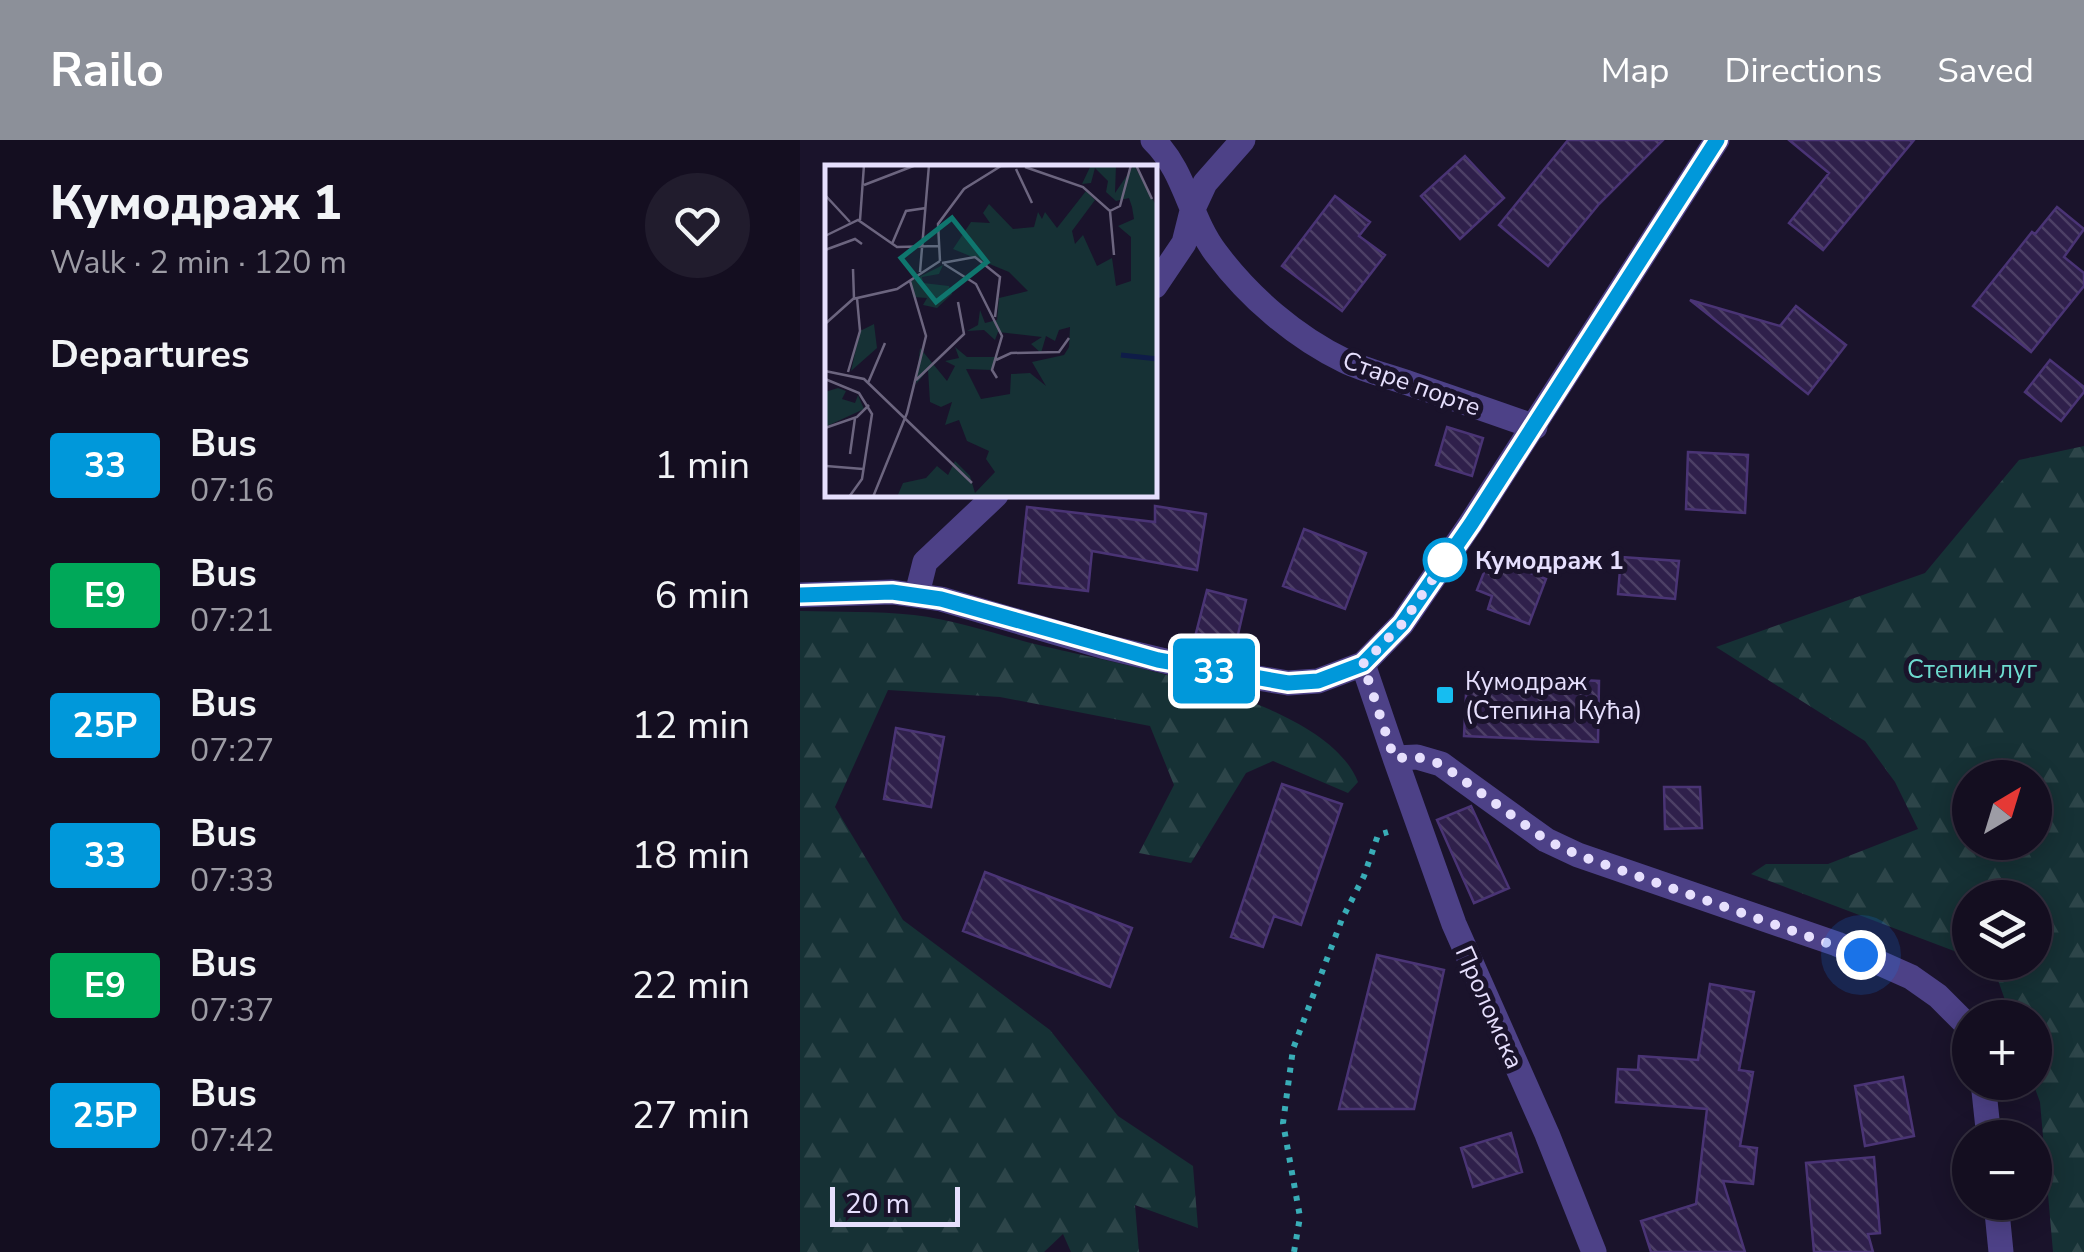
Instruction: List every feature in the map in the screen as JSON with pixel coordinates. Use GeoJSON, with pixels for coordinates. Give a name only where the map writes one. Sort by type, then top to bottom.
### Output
{"type":"FeatureCollection","features":[{"type":"Feature","properties":{"kind":"street","name":"Старе порте"},"geometry":{"type":"LineString","coordinates":[[1153,140],[1173,164],[1205,238],[1243,284],[1276,315],[1349,363],[1535,426]]}},
{"type":"Feature","properties":{"kind":"street"},"geometry":{"type":"LineString","coordinates":[[1158,282],[1184,244],[1192,211],[1205,183],[1243,140]]}},
{"type":"Feature","properties":{"kind":"street"},"geometry":{"type":"LineString","coordinates":[[800,596],[917,594],[1102,646],[1288,683],[1318,681],[1363,664],[1402,624],[1535,426],[1717,140]]}},
{"type":"Feature","properties":{"kind":"street"},"geometry":{"type":"LineString","coordinates":[[917,594],[925,562],[993,498]]}},
{"type":"Feature","properties":{"kind":"street","name":"Проломска"},"geometry":{"type":"LineString","coordinates":[[1363,664],[1454,924],[1548,1134],[1594,1252]]}},
{"type":"Feature","properties":{"kind":"street"},"geometry":{"type":"LineString","coordinates":[[1394,758],[1417,757],[1441,764],[1546,840],[1578,855],[1837,944],[1910,977],[1952,1010]]}},
{"type":"Feature","properties":{"kind":"street"},"geometry":{"type":"LineString","coordinates":[[1998,1220],[2001,1252]]}},
{"type":"Feature","properties":{"kind":"path"},"geometry":{"type":"LineString","coordinates":[[1294,1252],[1300,1217],[1284,1123],[1292,1049],[1378,834],[1419,825]]}},
{"type":"Feature","properties":{"kind":"green space","name":"Степин луг"},"geometry":{"type":"Polygon","coordinates":[[[2084,446],[2084,1252],[2053,1252],[2052,1120],[2042,1120],[2039,1100],[2052,1100],[2052,1000],[2005,1000],[1998,980],[2052,980],[2052,880],[1952,880],[1952,950],[1751,874],[1766,864],[1828,864],[1918,829],[1895,782],[1865,741],[1716,647],[1925,573],[2019,460],[2084,446]]]}},
{"type":"Feature","properties":{"kind":"green space"},"geometry":{"type":"Polygon","coordinates":[[[800,611],[930,617],[1216,690],[1264,707],[1306,728],[1338,753],[1358,782],[1348,793],[1273,761],[1246,773],[1191,863],[1139,853],[1174,785],[1150,726],[1000,697],[888,690],[835,807],[903,920],[1050,1030],[1118,1116],[1193,1166],[1198,1228],[1135,1205],[1139,1252],[1071,1252],[1063,1234],[1044,1252],[800,1252],[800,611]]]}},
{"type":"Feature","properties":{"kind":"building"},"geometry":{"type":"Polygon","coordinates":[[[1568,140],[1663,140],[1599,204],[1548,266],[1499,225],[1568,140]]]}},
{"type":"Feature","properties":{"kind":"building"},"geometry":{"type":"Polygon","coordinates":[[[1789,140],[1914,140],[1823,250],[1789,223],[1829,173],[1789,140]]]}},
{"type":"Feature","properties":{"kind":"building"},"geometry":{"type":"Polygon","coordinates":[[[1465,156],[1504,198],[1460,239],[1421,196],[1465,156]]]}},
{"type":"Feature","properties":{"kind":"building"},"geometry":{"type":"Polygon","coordinates":[[[1335,196],[1370,222],[1359,236],[1385,255],[1342,311],[1282,266],[1335,196]]]}},
{"type":"Feature","properties":{"kind":"building"},"geometry":{"type":"Polygon","coordinates":[[[2057,207],[2084,229],[2064,257],[2084,273],[2084,286],[2031,352],[1973,306],[2057,207]]]}},
{"type":"Feature","properties":{"kind":"building"},"geometry":{"type":"Polygon","coordinates":[[[1690,300],[1780,326],[1796,306],[1846,345],[1808,394],[1690,300]]]}},
{"type":"Feature","properties":{"kind":"building"},"geometry":{"type":"Polygon","coordinates":[[[2050,360],[2084,387],[2061,421],[2025,392],[2050,360]]]}},
{"type":"Feature","properties":{"kind":"building"},"geometry":{"type":"Polygon","coordinates":[[[1447,427],[1483,438],[1472,476],[1436,465],[1447,427]]]}},
{"type":"Feature","properties":{"kind":"building"},"geometry":{"type":"Polygon","coordinates":[[[1688,452],[1748,455],[1745,513],[1686,509],[1688,452]]]}},
{"type":"Feature","properties":{"kind":"building"},"geometry":{"type":"Polygon","coordinates":[[[1155,506],[1206,514],[1197,570],[1092,551],[1088,591],[1019,583],[1027,507],[1155,522],[1155,506]]]}},
{"type":"Feature","properties":{"kind":"building"},"geometry":{"type":"Polygon","coordinates":[[[1304,529],[1366,553],[1345,609],[1283,586],[1304,529]]]}},
{"type":"Feature","properties":{"kind":"building"},"geometry":{"type":"Polygon","coordinates":[[[1490,557],[1546,579],[1529,624],[1488,609],[1492,596],[1477,590],[1490,557]]]}},
{"type":"Feature","properties":{"kind":"building"},"geometry":{"type":"Polygon","coordinates":[[[1621,557],[1679,561],[1675,599],[1618,594],[1621,557]]]}},
{"type":"Feature","properties":{"kind":"building"},"geometry":{"type":"Polygon","coordinates":[[[1207,590],[1246,600],[1236,643],[1196,633],[1207,590]]]}},
{"type":"Feature","properties":{"kind":"building"},"geometry":{"type":"Polygon","coordinates":[[[1467,674],[1599,681],[1598,742],[1464,736],[1467,674]]]}},
{"type":"Feature","properties":{"kind":"building"},"geometry":{"type":"Polygon","coordinates":[[[896,728],[944,737],[931,807],[884,799],[896,728]]]}},
{"type":"Feature","properties":{"kind":"building"},"geometry":{"type":"Polygon","coordinates":[[[1282,784],[1342,804],[1301,925],[1274,916],[1263,947],[1231,937],[1282,784]]]}},
{"type":"Feature","properties":{"kind":"building"},"geometry":{"type":"Polygon","coordinates":[[[1664,787],[1700,787],[1702,828],[1665,829],[1664,787]]]}},
{"type":"Feature","properties":{"kind":"building"},"geometry":{"type":"Polygon","coordinates":[[[1471,806],[1509,888],[1474,903],[1437,820],[1471,806]]]}},
{"type":"Feature","properties":{"kind":"building"},"geometry":{"type":"Polygon","coordinates":[[[985,872],[1132,928],[1110,987],[963,931],[985,872]]]}},
{"type":"Feature","properties":{"kind":"building"},"geometry":{"type":"Polygon","coordinates":[[[1377,955],[1444,970],[1414,1109],[1339,1109],[1377,955]]]}},
{"type":"Feature","properties":{"kind":"building"},"geometry":{"type":"Polygon","coordinates":[[[1710,984],[1754,992],[1739,1070],[1753,1072],[1740,1146],[1757,1148],[1753,1184],[1723,1181],[1745,1252],[1651,1252],[1641,1221],[1696,1204],[1707,1109],[1616,1102],[1618,1069],[1638,1070],[1639,1056],[1698,1060],[1710,984]]]}},
{"type":"Feature","properties":{"kind":"building"},"geometry":{"type":"Polygon","coordinates":[[[1903,1077],[1914,1136],[1865,1146],[1855,1086],[1903,1077]]]}},
{"type":"Feature","properties":{"kind":"building"},"geometry":{"type":"Polygon","coordinates":[[[1511,1133],[1522,1172],[1473,1187],[1461,1148],[1511,1133]]]}},
{"type":"Feature","properties":{"kind":"building"},"geometry":{"type":"Polygon","coordinates":[[[1874,1157],[1880,1233],[1868,1234],[1873,1252],[1814,1252],[1806,1163],[1874,1157]]]}},
{"type":"Feature","properties":{"kind":"bus line","name":"33"},"geometry":{"type":"LineString","coordinates":[[800,595],[917,594],[1158,660],[1288,683],[1318,681],[1363,664],[1402,624],[1471,524],[1717,140]]}},
{"type":"Feature","properties":{"kind":"place","name":"Кумодраж 1"},"geometry":{"type":"Point","coordinates":[1445,560]}},
{"type":"Feature","properties":{"kind":"place","name":"Кумодраж (Степина Кућа)"},"geometry":{"type":"Point","coordinates":[1445,695]}},
{"type":"Feature","properties":{"kind":"route"},"geometry":{"type":"LineString","coordinates":[[1445,560],[1454,548],[1388,642],[1363,664],[1394,758],[1417,757],[1441,764],[1546,840],[1578,855],[1861,955]]}}]}
